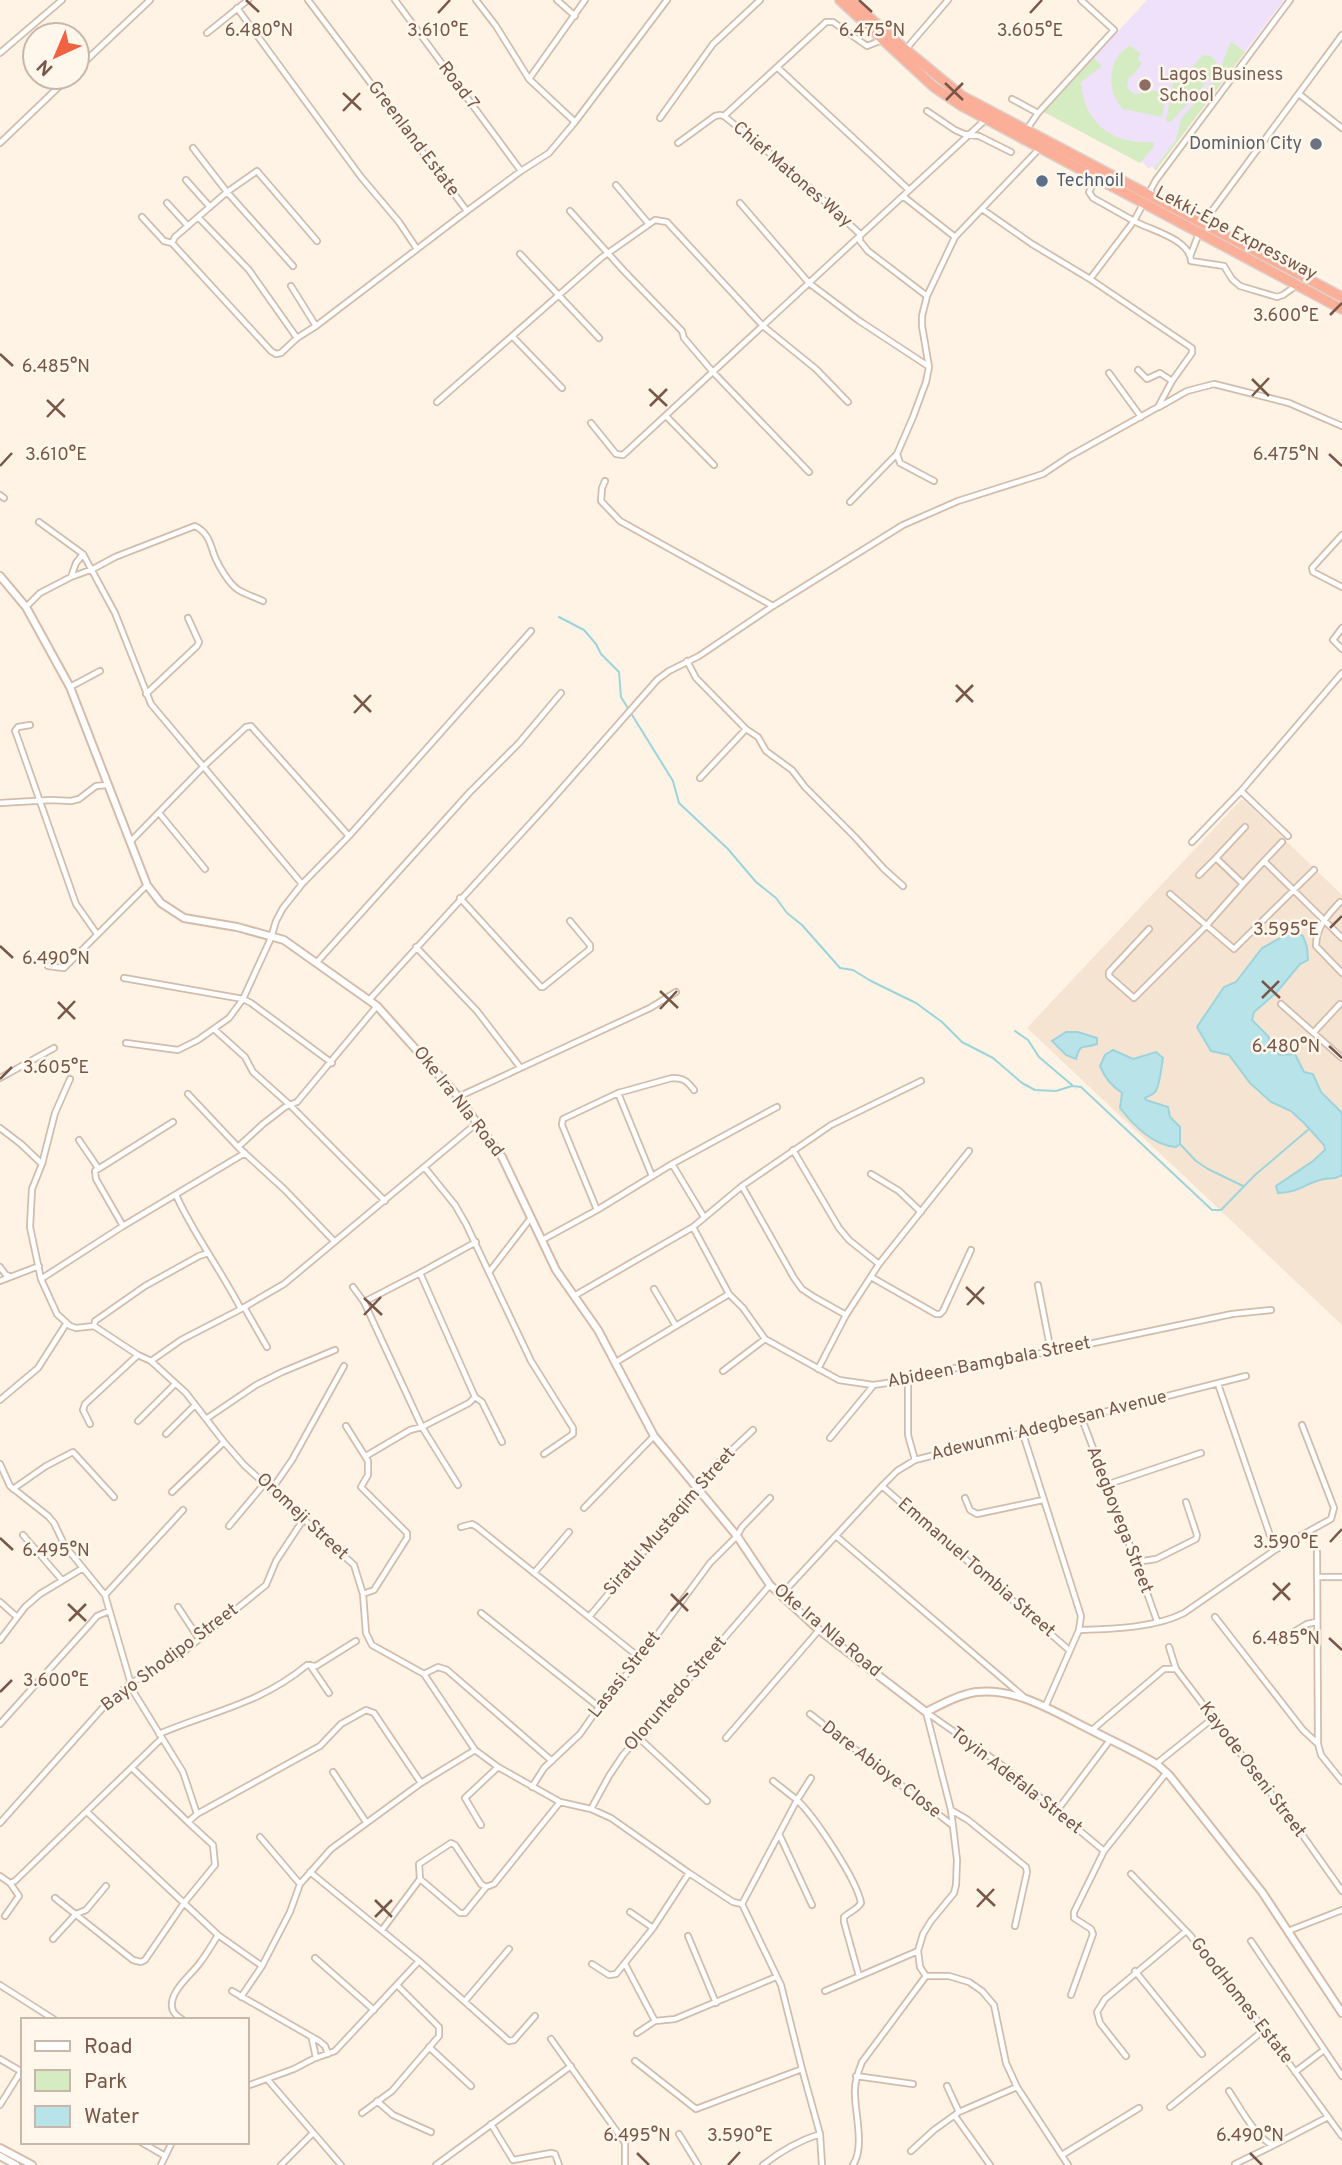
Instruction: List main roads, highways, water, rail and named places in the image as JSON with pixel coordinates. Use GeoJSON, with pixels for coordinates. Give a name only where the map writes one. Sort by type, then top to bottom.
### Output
{"type":"FeatureCollection","features":[{"type":"Feature","properties":{"kind":"highway","name":"Lekki-Epe Expressway"},"geometry":{"type":"LineString","coordinates":[[839,0],[934,87],[985,120],[1096,178],[1147,200]]}},
{"type":"Feature","properties":{"kind":"highway","name":"Lekki-Epe Expressway"},"geometry":{"type":"LineString","coordinates":[[850,0],[962,96],[1147,200],[1342,297]]}},
{"type":"Feature","properties":{"kind":"highway","name":"Lekki-Epe Expressway"},"geometry":{"type":"LineString","coordinates":[[1201,228],[1342,309]]}},
{"type":"Feature","properties":{"kind":"water"},"geometry":{"type":"Polygon","coordinates":[[[1293,931],[1303,936],[1308,960],[1300,964],[1276,993],[1254,1012],[1252,1020],[1268,1036],[1273,1048],[1280,1055],[1295,1054],[1304,1072],[1313,1074],[1321,1092],[1342,1113],[1342,1175],[1278,1193],[1276,1186],[1313,1161],[1325,1150],[1324,1145],[1291,1111],[1271,1102],[1250,1083],[1229,1055],[1211,1051],[1197,1027],[1224,987],[1236,982],[1262,948],[1293,931]]]}},
{"type":"Feature","properties":{"kind":"water"},"geometry":{"type":"Polygon","coordinates":[[[1066,1032],[1078,1032],[1097,1038],[1097,1044],[1081,1048],[1076,1059],[1066,1055],[1052,1041],[1066,1032]]]}},
{"type":"Feature","properties":{"kind":"water"},"geometry":{"type":"Polygon","coordinates":[[[1113,1050],[1133,1059],[1156,1052],[1163,1058],[1156,1090],[1145,1098],[1168,1107],[1170,1117],[1180,1127],[1180,1144],[1176,1147],[1152,1139],[1120,1108],[1122,1093],[1109,1081],[1100,1066],[1105,1055],[1113,1050]]]}},
{"type":"Feature","properties":{"kind":"waterway"},"geometry":{"type":"LineString","coordinates":[[559,617],[584,630],[601,654],[619,672],[621,697],[673,781],[679,803],[728,849],[756,882],[776,898],[840,968],[853,970],[916,1003],[942,1022],[962,1042],[993,1058],[1022,1083],[1035,1090],[1056,1091],[1072,1086],[1081,1087],[1212,1210],[1221,1210],[1255,1175],[1309,1129]]}},
{"type":"Feature","properties":{"kind":"waterway"},"geometry":{"type":"LineString","coordinates":[[1015,1031],[1028,1040],[1039,1057],[1072,1085]]}},
{"type":"Feature","properties":{"kind":"waterway"},"geometry":{"type":"LineString","coordinates":[[1180,1144],[1196,1161],[1243,1186]]}},
{"type":"Feature","properties":{"kind":"place","name":"Lagos Business School"},"geometry":{"type":"Point","coordinates":[1145,85]}},
{"type":"Feature","properties":{"kind":"place","name":"Dominion City"},"geometry":{"type":"Point","coordinates":[1316,144]}},
{"type":"Feature","properties":{"kind":"place","name":"Technoil"},"geometry":{"type":"Point","coordinates":[1042,181]}}]}
